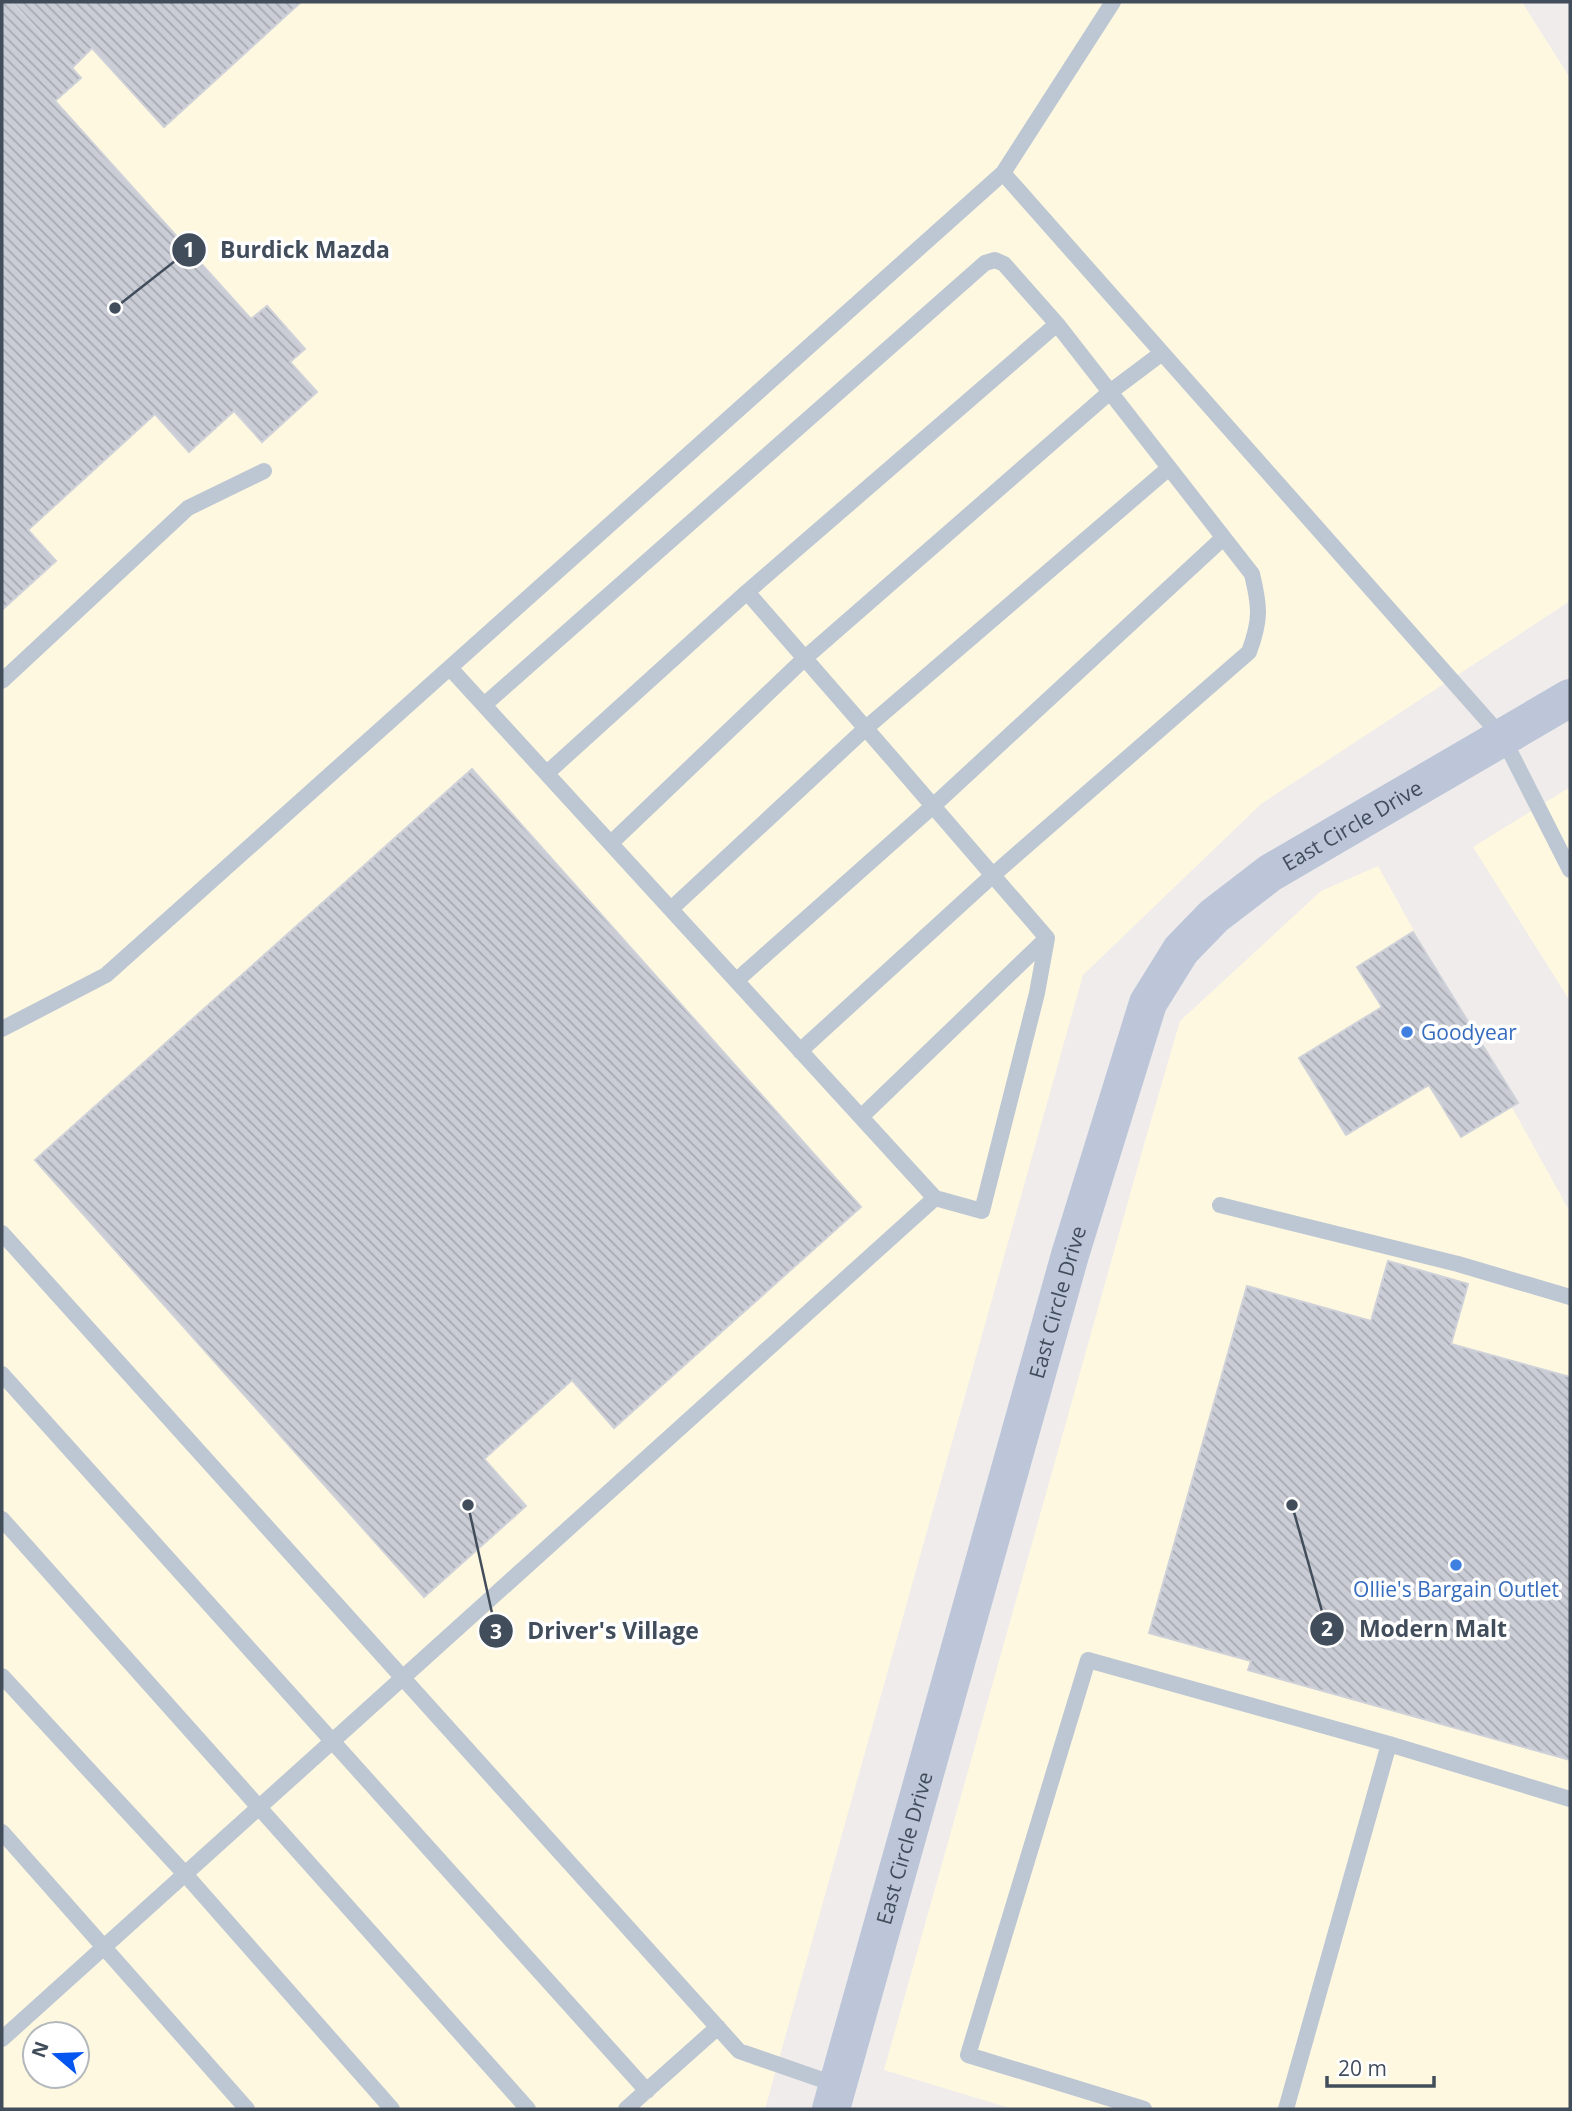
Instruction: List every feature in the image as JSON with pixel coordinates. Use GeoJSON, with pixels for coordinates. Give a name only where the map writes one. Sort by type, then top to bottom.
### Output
{"type":"FeatureCollection","features":[{"type":"Feature","properties":{"kind":"street","name":"East Circle Drive"},"geometry":{"type":"LineString","coordinates":[[834,2097],[1070,1255],[1148,1003],[1181,950],[1214,916],[1270,873],[1570,698]]}},
{"type":"Feature","properties":{"kind":"lane"},"geometry":{"type":"LineString","coordinates":[[2,1029],[106,975],[1003,173],[1112,2]]}},
{"type":"Feature","properties":{"kind":"lane"},"geometry":{"type":"LineString","coordinates":[[1003,173],[1503,738],[1570,870]]}},
{"type":"Feature","properties":{"kind":"lane"},"geometry":{"type":"LineString","coordinates":[[484,705],[985,263],[995,260],[1004,264],[1057,324],[1252,574],[1259,613],[1257,632],[1249,652],[993,875],[800,1051]]}},
{"type":"Feature","properties":{"kind":"lane"},"geometry":{"type":"LineString","coordinates":[[547,773],[747,592],[1057,324]]}},
{"type":"Feature","properties":{"kind":"lane"},"geometry":{"type":"LineString","coordinates":[[611,843],[805,658],[1110,392],[1162,353]]}},
{"type":"Feature","properties":{"kind":"lane"},"geometry":{"type":"LineString","coordinates":[[671,909],[866,728],[1169,468]]}},
{"type":"Feature","properties":{"kind":"lane"},"geometry":{"type":"LineString","coordinates":[[2,681],[188,508],[264,471]]}},
{"type":"Feature","properties":{"kind":"lane"},"geometry":{"type":"LineString","coordinates":[[737,980],[933,806],[1223,538]]}},
{"type":"Feature","properties":{"kind":"lane"},"geometry":{"type":"LineString","coordinates":[[747,592],[1047,938]]}},
{"type":"Feature","properties":{"kind":"lane"},"geometry":{"type":"LineString","coordinates":[[450,668],[935,1198],[982,1211],[1037,993],[1047,938]]}},
{"type":"Feature","properties":{"kind":"lane"},"geometry":{"type":"LineString","coordinates":[[861,1116],[1047,938]]}},
{"type":"Feature","properties":{"kind":"lane"},"geometry":{"type":"LineString","coordinates":[[2,2039],[935,1198]]}},
{"type":"Feature","properties":{"kind":"lane"},"geometry":{"type":"LineString","coordinates":[[1220,1205],[1458,1264],[1570,1297]]}},
{"type":"Feature","properties":{"kind":"lane"},"geometry":{"type":"LineString","coordinates":[[2,1233],[739,2051],[834,2097]]}},
{"type":"Feature","properties":{"kind":"lane"},"geometry":{"type":"LineString","coordinates":[[2,1374],[647,2091]]}},
{"type":"Feature","properties":{"kind":"lane"},"geometry":{"type":"LineString","coordinates":[[2,1519],[528,2109]]}},
{"type":"Feature","properties":{"kind":"lane"},"geometry":{"type":"LineString","coordinates":[[1144,2109],[968,2055],[1088,1660],[1389,1744],[1570,1799]]}},
{"type":"Feature","properties":{"kind":"lane"},"geometry":{"type":"LineString","coordinates":[[2,1676],[185,1874],[392,2109]]}},
{"type":"Feature","properties":{"kind":"lane"},"geometry":{"type":"LineString","coordinates":[[1286,2109],[1389,1744]]}},
{"type":"Feature","properties":{"kind":"lane"},"geometry":{"type":"LineString","coordinates":[[2,1832],[247,2109]]}},
{"type":"Feature","properties":{"kind":"lane"},"geometry":{"type":"LineString","coordinates":[[626,2109],[718,2027]]}},
{"type":"Feature","properties":{"kind":"shaded area"},"geometry":{"type":"Polygon","coordinates":[[[2,2],[1522,2],[1570,78],[1570,601],[1261,804],[1083,975],[765,2109],[2,2109],[2,2]]]}},
{"type":"Feature","properties":{"kind":"shaded area"},"geometry":{"type":"Polygon","coordinates":[[[1570,787],[1570,1001],[1473,847],[1570,787]]]}},
{"type":"Feature","properties":{"kind":"shaded area"},"geometry":{"type":"Polygon","coordinates":[[[1378,866],[1570,1212],[1570,2109],[1013,2109],[884,2070],[1180,1021],[1321,891],[1378,866]]]}},
{"type":"Feature","properties":{"kind":"building"},"geometry":{"type":"Polygon","coordinates":[[[2,2],[12,2],[81,78],[55,101],[251,319],[267,306],[305,349],[290,362],[317,392],[262,442],[234,411],[189,452],[155,414],[28,530],[56,561],[2,610],[2,2]]]}},
{"type":"Feature","properties":{"kind":"building"},"geometry":{"type":"Polygon","coordinates":[[[12,2],[301,2],[164,127],[92,48],[72,68],[12,2]]]}},
{"type":"Feature","properties":{"kind":"building"},"geometry":{"type":"Polygon","coordinates":[[[472,769],[861,1207],[614,1428],[572,1380],[484,1459],[526,1506],[424,1597],[35,1160],[472,769]]]}},
{"type":"Feature","properties":{"kind":"building","name":"Goodyear"},"geometry":{"type":"Polygon","coordinates":[[[1413,932],[1518,1103],[1461,1137],[1429,1085],[1346,1135],[1299,1058],[1382,1007],[1357,967],[1413,932]]]}},
{"type":"Feature","properties":{"kind":"building"},"geometry":{"type":"Polygon","coordinates":[[[1388,1261],[1468,1284],[1451,1344],[1570,1377],[1570,1760],[1248,1670],[1251,1661],[1149,1633],[1247,1286],[1371,1321],[1388,1261]]]}},
{"type":"Feature","properties":{"kind":"place","name":"Burdick Mazda"},"geometry":{"type":"Point","coordinates":[115,308]}},
{"type":"Feature","properties":{"kind":"place","name":"Goodyear"},"geometry":{"type":"Point","coordinates":[1407,1032]}},
{"type":"Feature","properties":{"kind":"place","name":"Driver's Village"},"geometry":{"type":"Point","coordinates":[468,1505]}},
{"type":"Feature","properties":{"kind":"place","name":"Modern Malt"},"geometry":{"type":"Point","coordinates":[1292,1505]}},
{"type":"Feature","properties":{"kind":"place","name":"Ollie's Bargain Outlet"},"geometry":{"type":"Point","coordinates":[1456,1565]}}]}
